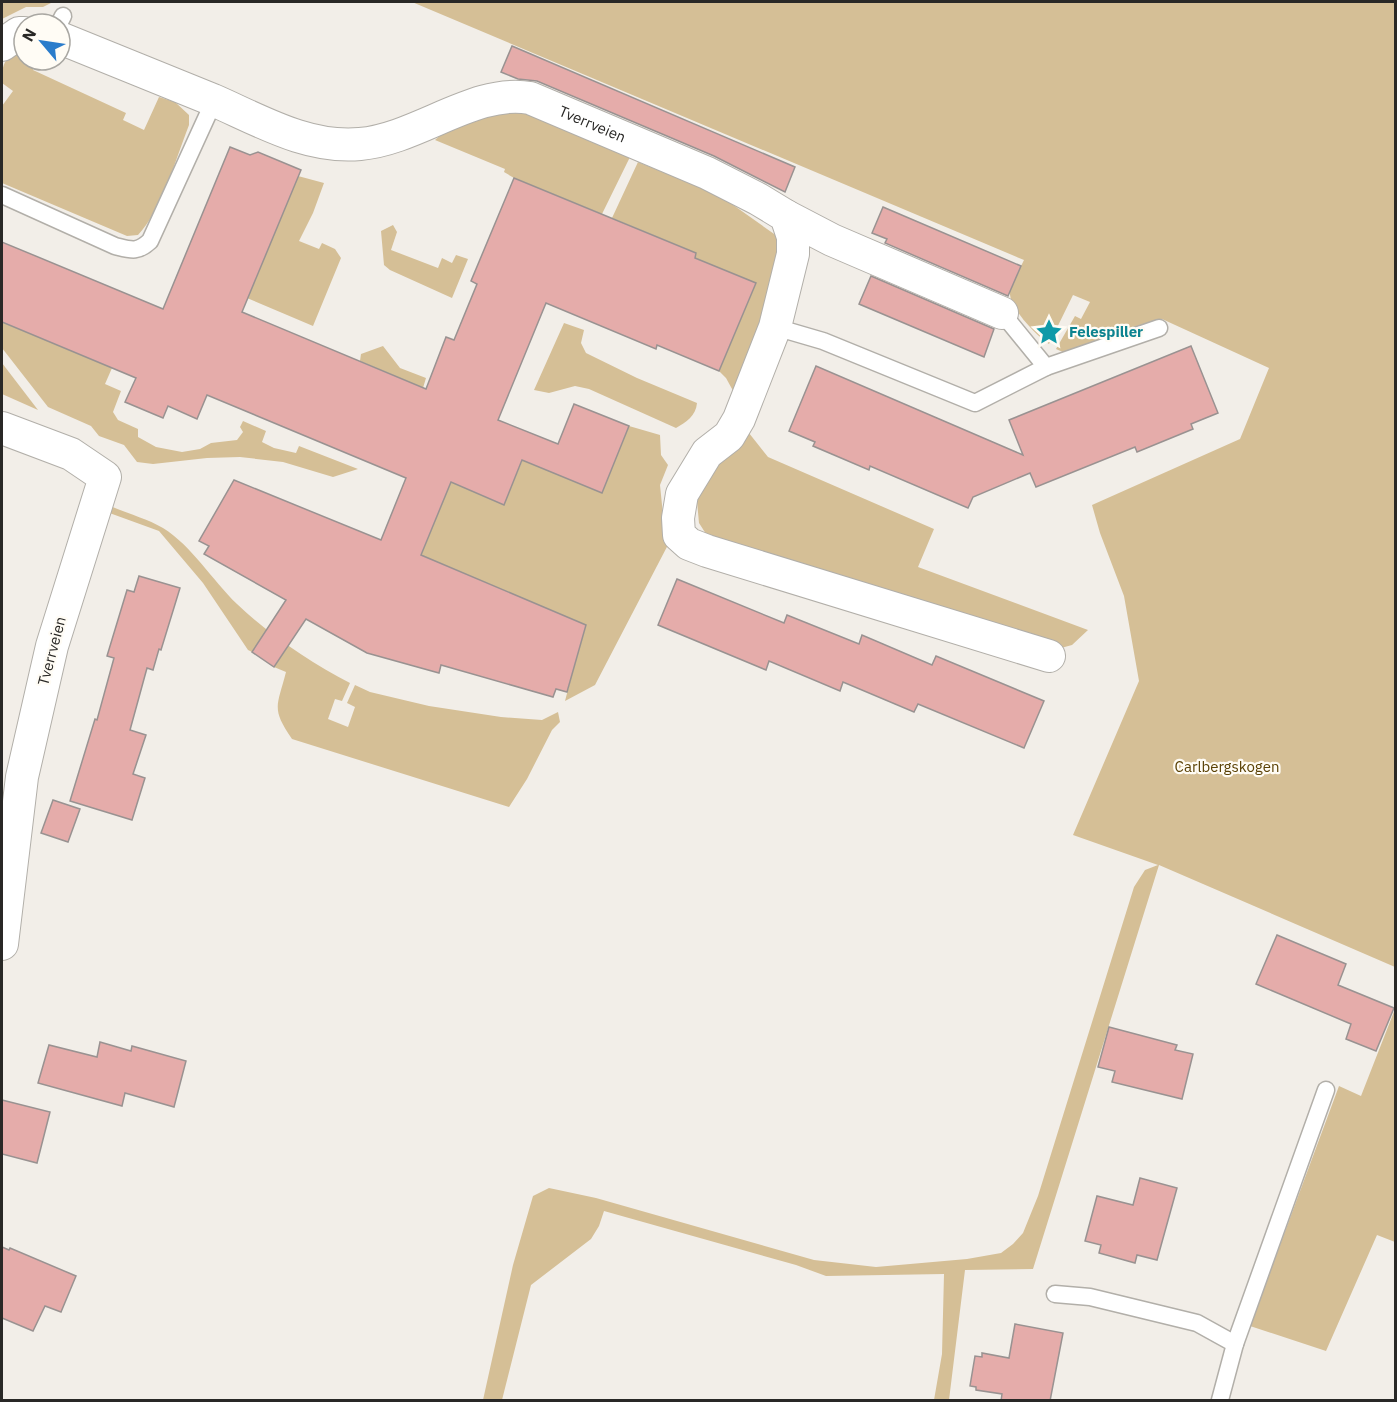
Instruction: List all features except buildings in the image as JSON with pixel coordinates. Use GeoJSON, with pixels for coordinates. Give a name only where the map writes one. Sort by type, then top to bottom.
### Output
{"type":"FeatureCollection","features":[{"type":"Feature","properties":{"kind":"street","name":"Tverrveien"},"geometry":{"type":"LineString","coordinates":[[72,31],[214,101],[277,129],[303,138],[335,144],[360,144],[378,133],[413,131],[488,99],[514,95],[530,98],[707,173],[832,240],[1002,313]]}},
{"type":"Feature","properties":{"kind":"street"},"geometry":{"type":"LineString","coordinates":[[786,216],[793,237],[793,254],[775,327],[739,419],[729,436],[706,453],[682,494],[678,518],[679,535],[689,544],[707,551],[1049,656]]}},
{"type":"Feature","properties":{"kind":"street","name":"Tverrveien"},"geometry":{"type":"LineString","coordinates":[[2,428],[71,454],[105,477],[52,646],[22,777],[2,944]]}},
{"type":"Feature","properties":{"kind":"lane"},"geometry":{"type":"LineString","coordinates":[[2,195],[115,246],[132,250],[142,248],[150,241],[214,101]]}},
{"type":"Feature","properties":{"kind":"lane"},"geometry":{"type":"LineString","coordinates":[[1002,313],[1046,368]]}},
{"type":"Feature","properties":{"kind":"lane"},"geometry":{"type":"LineString","coordinates":[[775,327],[823,341],[975,403],[1046,368],[1159,328]]}},
{"type":"Feature","properties":{"kind":"lane"},"geometry":{"type":"LineString","coordinates":[[1220,1401],[1235,1344],[1326,1090]]}},
{"type":"Feature","properties":{"kind":"lane"},"geometry":{"type":"LineString","coordinates":[[1055,1294],[1090,1297],[1197,1323],[1235,1344]]}},
{"type":"Feature","properties":{"kind":"green space"},"geometry":{"type":"Polygon","coordinates":[[[2,2],[53,2],[43,7],[26,7],[2,19],[2,2]]]}},
{"type":"Feature","properties":{"kind":"green space","name":"Carlbergskogen"},"geometry":{"type":"Polygon","coordinates":[[[412,2],[1395,2],[1395,967],[1159,865],[1033,1269],[965,1270],[949,1400],[934,1400],[942,1354],[944,1274],[826,1276],[796,1265],[604,1211],[591,1239],[531,1285],[502,1400],[483,1400],[513,1265],[533,1196],[549,1188],[596,1198],[814,1260],[876,1267],[967,1259],[1001,1253],[1023,1233],[1038,1196],[1134,887],[1145,870],[1158,865],[1073,835],[1139,681],[1124,596],[1092,505],[1240,439],[1269,368],[1162,319],[1065,353],[1056,349],[1075,316],[1081,319],[1090,302],[1073,295],[1049,344],[1018,313],[1011,298],[1011,287],[1024,260],[412,2]]]}},
{"type":"Feature","properties":{"kind":"green space"},"geometry":{"type":"Polygon","coordinates":[[[12,56],[12,72],[37,72],[126,113],[123,120],[144,130],[159,97],[175,102],[189,115],[189,125],[168,183],[154,212],[138,235],[127,236],[2,183],[2,106],[13,91],[2,83],[4,65],[12,56]]]}},
{"type":"Feature","properties":{"kind":"green space"},"geometry":{"type":"Polygon","coordinates":[[[509,111],[534,115],[630,157],[602,214],[514,178],[504,172],[505,169],[435,140],[451,126],[509,111]]]}},
{"type":"Feature","properties":{"kind":"green space"},"geometry":{"type":"Polygon","coordinates":[[[638,162],[719,195],[777,236],[781,250],[776,276],[737,398],[726,378],[719,371],[756,283],[695,258],[696,253],[612,218],[638,162]]]}},
{"type":"Feature","properties":{"kind":"green space"},"geometry":{"type":"Polygon","coordinates":[[[298,176],[324,183],[299,241],[319,249],[322,243],[335,249],[341,258],[313,326],[247,298],[298,176]]]}},
{"type":"Feature","properties":{"kind":"green space"},"geometry":{"type":"Polygon","coordinates":[[[393,225],[397,232],[391,250],[438,268],[442,258],[452,263],[456,255],[468,259],[452,298],[390,270],[384,265],[381,231],[393,225]]]}},
{"type":"Feature","properties":{"kind":"green space"},"geometry":{"type":"Polygon","coordinates":[[[2,322],[112,368],[105,384],[121,391],[113,412],[118,420],[138,429],[138,437],[156,447],[182,452],[200,449],[211,443],[237,440],[243,432],[240,427],[243,421],[266,431],[262,442],[274,448],[296,453],[299,446],[358,469],[333,477],[283,462],[240,457],[153,464],[137,462],[124,445],[99,436],[91,426],[48,407],[2,348],[2,322]]]}},
{"type":"Feature","properties":{"kind":"green space"},"geometry":{"type":"Polygon","coordinates":[[[564,323],[584,330],[581,343],[586,353],[637,378],[697,403],[693,415],[676,428],[589,389],[575,386],[549,393],[534,390],[564,323]]]}},
{"type":"Feature","properties":{"kind":"green space"},"geometry":{"type":"Polygon","coordinates":[[[383,346],[400,368],[426,378],[423,388],[360,361],[361,354],[383,346]]]}},
{"type":"Feature","properties":{"kind":"green space"},"geometry":{"type":"Polygon","coordinates":[[[2,363],[38,410],[2,394],[2,363]]]}},
{"type":"Feature","properties":{"kind":"green space"},"geometry":{"type":"Polygon","coordinates":[[[629,426],[660,435],[661,455],[668,465],[660,485],[664,525],[670,541],[595,685],[565,701],[585,625],[421,555],[451,482],[504,504],[523,459],[598,491],[629,426]]]}},
{"type":"Feature","properties":{"kind":"green space"},"geometry":{"type":"Polygon","coordinates":[[[745,428],[768,457],[934,529],[918,567],[1088,630],[1072,645],[1061,648],[708,537],[699,523],[696,490],[745,428]]]}},
{"type":"Feature","properties":{"kind":"green space"},"geometry":{"type":"Polygon","coordinates":[[[108,505],[156,524],[173,535],[193,554],[228,595],[262,626],[305,657],[350,683],[342,701],[335,699],[328,719],[348,727],[355,707],[347,703],[355,685],[370,692],[429,706],[501,717],[542,720],[558,712],[560,722],[552,730],[527,779],[509,807],[292,739],[278,713],[278,700],[286,672],[274,667],[283,653],[261,638],[252,652],[248,650],[203,583],[159,531],[104,511],[108,505]]]}},
{"type":"Feature","properties":{"kind":"green space"},"geometry":{"type":"Polygon","coordinates":[[[1395,1009],[1395,1242],[1377,1235],[1326,1351],[1250,1326],[1339,1086],[1361,1096],[1395,1009]]]}},
{"type":"Feature","properties":{"kind":"place","name":"Felespiller"},"geometry":{"type":"Point","coordinates":[1049,332]}}]}
